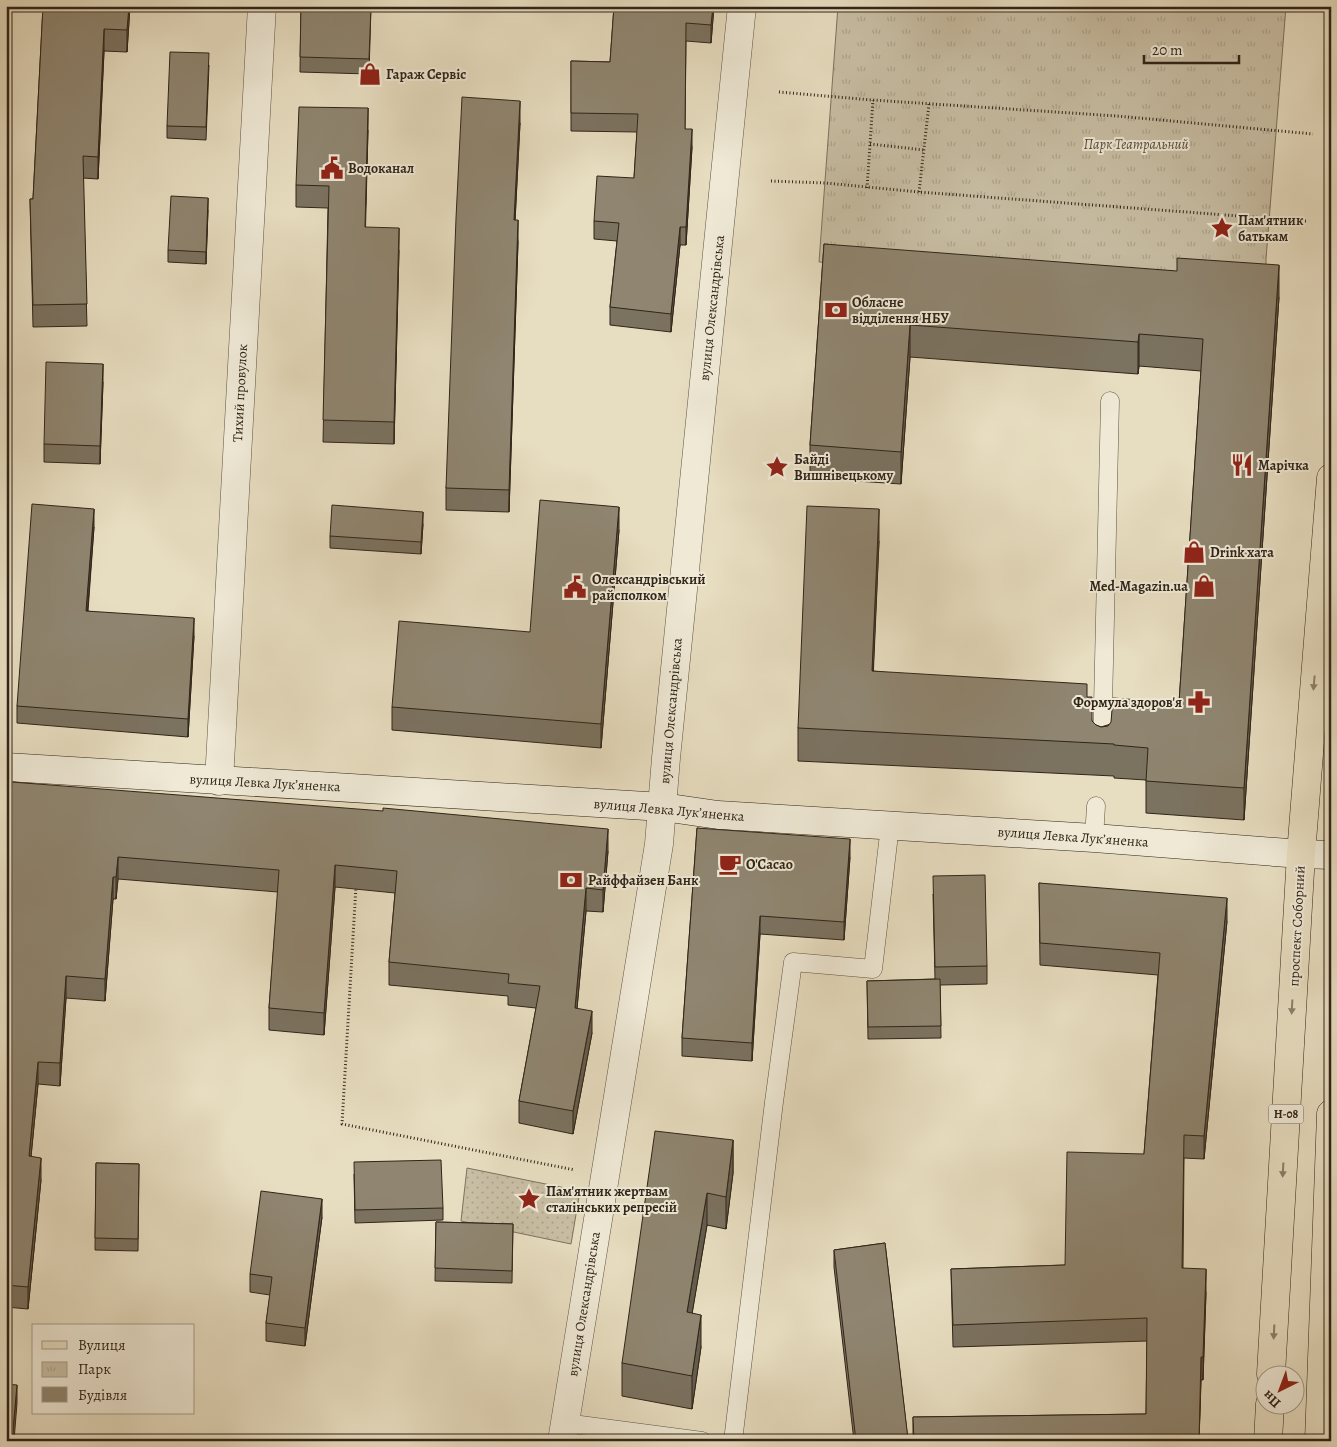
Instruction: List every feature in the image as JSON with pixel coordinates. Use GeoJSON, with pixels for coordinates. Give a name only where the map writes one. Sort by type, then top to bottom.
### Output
{"type":"FeatureCollection","features":[{"type":"Feature","properties":{"kind":"main road","name":"проспект Соборний"},"geometry":{"type":"LineString","coordinates":[[1272,1364],[1300,854],[1331,478]]}},
{"type":"Feature","properties":{"kind":"main road"},"geometry":{"type":"LineString","coordinates":[[1319,1441],[1331,1114]]}},
{"type":"Feature","properties":{"kind":"main road"},"geometry":{"type":"LineString","coordinates":[[1268,1441],[1269,1414]]}},
{"type":"Feature","properties":{"kind":"street","name":"Тихий провулок"},"geometry":{"type":"LineString","coordinates":[[219,781],[262,6]]}},
{"type":"Feature","properties":{"kind":"street","name":"вулиця Олександрівська"},"geometry":{"type":"LineString","coordinates":[[564,1432],[658,854],[666,758],[742,6]]}},
{"type":"Feature","properties":{"kind":"street","name":"вулиця Левка Лукʼяненка"},"geometry":{"type":"LineString","coordinates":[[6,767],[663,807],[718,814],[1094,838],[1300,854],[1331,854]]}},
{"type":"Feature","properties":{"kind":"lane"},"geometry":{"type":"LineString","coordinates":[[1102,749],[1110,401]]}},
{"type":"Feature","properties":{"kind":"lane"},"geometry":{"type":"LineString","coordinates":[[1094,838],[1096,806]]}},
{"type":"Feature","properties":{"kind":"lane"},"geometry":{"type":"LineString","coordinates":[[733,1441],[773,1112],[794,962],[873,969],[890,826]]}},
{"type":"Feature","properties":{"kind":"lane"},"geometry":{"type":"LineString","coordinates":[[564,1432],[702,1441]]}},
{"type":"Feature","properties":{"kind":"path"},"geometry":{"type":"LineString","coordinates":[[779,92],[1117,116],[1313,134]]}},
{"type":"Feature","properties":{"kind":"path"},"geometry":{"type":"LineString","coordinates":[[867,188],[873,100]]}},
{"type":"Feature","properties":{"kind":"path"},"geometry":{"type":"LineString","coordinates":[[920,192],[929,104]]}},
{"type":"Feature","properties":{"kind":"path"},"geometry":{"type":"LineString","coordinates":[[870,144],[924,150]]}},
{"type":"Feature","properties":{"kind":"path"},"geometry":{"type":"LineString","coordinates":[[771,181],[825,183],[867,188],[1306,222]]}},
{"type":"Feature","properties":{"kind":"path"},"geometry":{"type":"LineString","coordinates":[[357,878],[342,1124],[605,1176]]}},
{"type":"Feature","properties":{"kind":"green space","name":"Парк Театральний"},"geometry":{"type":"Polygon","coordinates":[[[838,6],[1286,6],[1266,259],[1266,290],[819,262],[838,6]]]}},
{"type":"Feature","properties":{"kind":"green space"},"geometry":{"type":"Polygon","coordinates":[[[467,1168],[580,1191],[571,1244],[461,1221],[467,1168]]]}},
{"type":"Feature","properties":{"kind":"building"},"geometry":{"type":"Polygon","coordinates":[[[43,6],[129,6],[127,30],[104,29],[98,157],[83,156],[87,304],[33,305],[30,199],[33,199],[43,6]]]}},
{"type":"Feature","properties":{"kind":"building"},"geometry":{"type":"Polygon","coordinates":[[[301,6],[371,6],[369,59],[300,57],[301,6]]]}},
{"type":"Feature","properties":{"kind":"building"},"geometry":{"type":"Polygon","coordinates":[[[614,6],[713,6],[711,25],[686,23],[685,129],[692,129],[686,227],[680,227],[671,314],[610,307],[619,223],[594,221],[597,176],[634,178],[638,114],[571,113],[571,61],[610,62],[614,6]]]}},
{"type":"Feature","properties":{"kind":"building"},"geometry":{"type":"Polygon","coordinates":[[[170,52],[209,53],[206,127],[167,126],[170,52]]]}},
{"type":"Feature","properties":{"kind":"building"},"geometry":{"type":"Polygon","coordinates":[[[462,97],[520,101],[514,220],[518,220],[509,490],[446,488],[462,97]]]}},
{"type":"Feature","properties":{"kind":"building"},"geometry":{"type":"Polygon","coordinates":[[[299,107],[368,108],[365,227],[399,228],[394,422],[323,420],[329,186],[296,185],[299,107]]]}},
{"type":"Feature","properties":{"kind":"building"},"geometry":{"type":"Polygon","coordinates":[[[171,196],[208,198],[206,252],[168,250],[171,196]]]}},
{"type":"Feature","properties":{"kind":"building"},"geometry":{"type":"Polygon","coordinates":[[[824,244],[1177,271],[1177,258],[1279,265],[1244,788],[1146,781],[1148,748],[1114,744],[798,728],[807,506],[879,509],[872,671],[1087,684],[1087,697],[1092,697],[1092,721],[1101,727],[1108,726],[1111,722],[1113,698],[1179,703],[1203,339],[1139,334],[1138,342],[910,325],[901,452],[810,445],[824,244]]]}},
{"type":"Feature","properties":{"kind":"building"},"geometry":{"type":"Polygon","coordinates":[[[46,362],[103,364],[100,446],[44,444],[46,362]]]}},
{"type":"Feature","properties":{"kind":"building","name":"Олександрівський райсполком"},"geometry":{"type":"Polygon","coordinates":[[[540,500],[619,507],[601,724],[392,707],[399,621],[530,632],[540,500]]]}},
{"type":"Feature","properties":{"kind":"building"},"geometry":{"type":"Polygon","coordinates":[[[32,504],[94,509],[86,611],[194,618],[188,719],[17,706],[32,504]]]}},
{"type":"Feature","properties":{"kind":"building"},"geometry":{"type":"Polygon","coordinates":[[[332,505],[423,512],[421,542],[330,536],[332,505]]]}},
{"type":"Feature","properties":{"kind":"building"},"geometry":{"type":"Polygon","coordinates":[[[12,782],[383,811],[383,808],[608,829],[603,890],[586,888],[575,1008],[592,1011],[573,1111],[519,1101],[540,986],[508,983],[509,974],[389,962],[397,871],[335,865],[324,1013],[269,1008],[279,870],[118,857],[116,877],[113,877],[105,979],[66,976],[60,1063],[38,1062],[29,1156],[41,1158],[28,1287],[6,1285],[6,865],[12,782]]]}},
{"type":"Feature","properties":{"kind":"building"},"geometry":{"type":"Polygon","coordinates":[[[697,828],[850,839],[844,922],[760,916],[752,1043],[682,1038],[697,828]]]}},
{"type":"Feature","properties":{"kind":"building"},"geometry":{"type":"Polygon","coordinates":[[[985,875],[987,966],[935,967],[933,876],[985,875]]]}},
{"type":"Feature","properties":{"kind":"building"},"geometry":{"type":"Polygon","coordinates":[[[1039,883],[1227,898],[1204,1136],[1184,1135],[1182,1268],[1206,1269],[1199,1441],[914,1441],[913,1417],[1146,1414],[1147,1318],[953,1325],[951,1269],[1065,1265],[1067,1152],[1144,1154],[1160,953],[1040,943],[1039,883]]]}},
{"type":"Feature","properties":{"kind":"building"},"geometry":{"type":"Polygon","coordinates":[[[940,979],[941,1026],[868,1027],[867,981],[940,979]]]}},
{"type":"Feature","properties":{"kind":"building"},"geometry":{"type":"Polygon","coordinates":[[[655,1131],[733,1140],[726,1197],[707,1193],[687,1312],[701,1315],[692,1376],[622,1363],[655,1131]]]}},
{"type":"Feature","properties":{"kind":"building"},"geometry":{"type":"Polygon","coordinates":[[[441,1160],[443,1208],[355,1210],[354,1162],[441,1160]]]}},
{"type":"Feature","properties":{"kind":"building"},"geometry":{"type":"Polygon","coordinates":[[[96,1163],[139,1164],[138,1239],[95,1238],[96,1163]]]}},
{"type":"Feature","properties":{"kind":"building"},"geometry":{"type":"Polygon","coordinates":[[[261,1191],[322,1199],[305,1328],[266,1323],[272,1277],[250,1274],[261,1191]]]}},
{"type":"Feature","properties":{"kind":"building"},"geometry":{"type":"Polygon","coordinates":[[[436,1222],[513,1224],[512,1271],[435,1268],[436,1222]]]}},
{"type":"Feature","properties":{"kind":"building"},"geometry":{"type":"Polygon","coordinates":[[[885,1243],[908,1439],[856,1441],[834,1250],[885,1243]]]}},
{"type":"Feature","properties":{"kind":"building"},"geometry":{"type":"Polygon","coordinates":[[[6,1384],[17,1385],[12,1441],[6,1441],[6,1384]]]}},
{"type":"Feature","properties":{"kind":"place","name":"Гараж Сервіс"},"geometry":{"type":"Point","coordinates":[370,74]}},
{"type":"Feature","properties":{"kind":"place","name":"Водоканал"},"geometry":{"type":"Point","coordinates":[332,168]}},
{"type":"Feature","properties":{"kind":"place","name":"Пам'ятник батькам"},"geometry":{"type":"Point","coordinates":[1222,228]}},
{"type":"Feature","properties":{"kind":"place","name":"Обласне відділення НБУ"},"geometry":{"type":"Point","coordinates":[836,310]}},
{"type":"Feature","properties":{"kind":"place","name":"Марічка"},"geometry":{"type":"Point","coordinates":[1242,465]}},
{"type":"Feature","properties":{"kind":"place","name":"Байді Вишнівецькому"},"geometry":{"type":"Point","coordinates":[777,467]}},
{"type":"Feature","properties":{"kind":"place","name":"Drink хата"},"geometry":{"type":"Point","coordinates":[1194,552]}},
{"type":"Feature","properties":{"kind":"place","name":"Med-Magazin.ua"},"geometry":{"type":"Point","coordinates":[1204,586]}},
{"type":"Feature","properties":{"kind":"place","name":"Олександрівський райсполком"},"geometry":{"type":"Point","coordinates":[575,587]}},
{"type":"Feature","properties":{"kind":"place","name":"Формула здоров'я"},"geometry":{"type":"Point","coordinates":[1199,702]}},
{"type":"Feature","properties":{"kind":"place","name":"O'Cacao"},"geometry":{"type":"Point","coordinates":[730,864]}},
{"type":"Feature","properties":{"kind":"place","name":"Райффайзен Банк"},"geometry":{"type":"Point","coordinates":[571,880]}},
{"type":"Feature","properties":{"kind":"place","name":"Пам'ятник жертвам сталінських репресій"},"geometry":{"type":"Point","coordinates":[529,1199]}}]}
